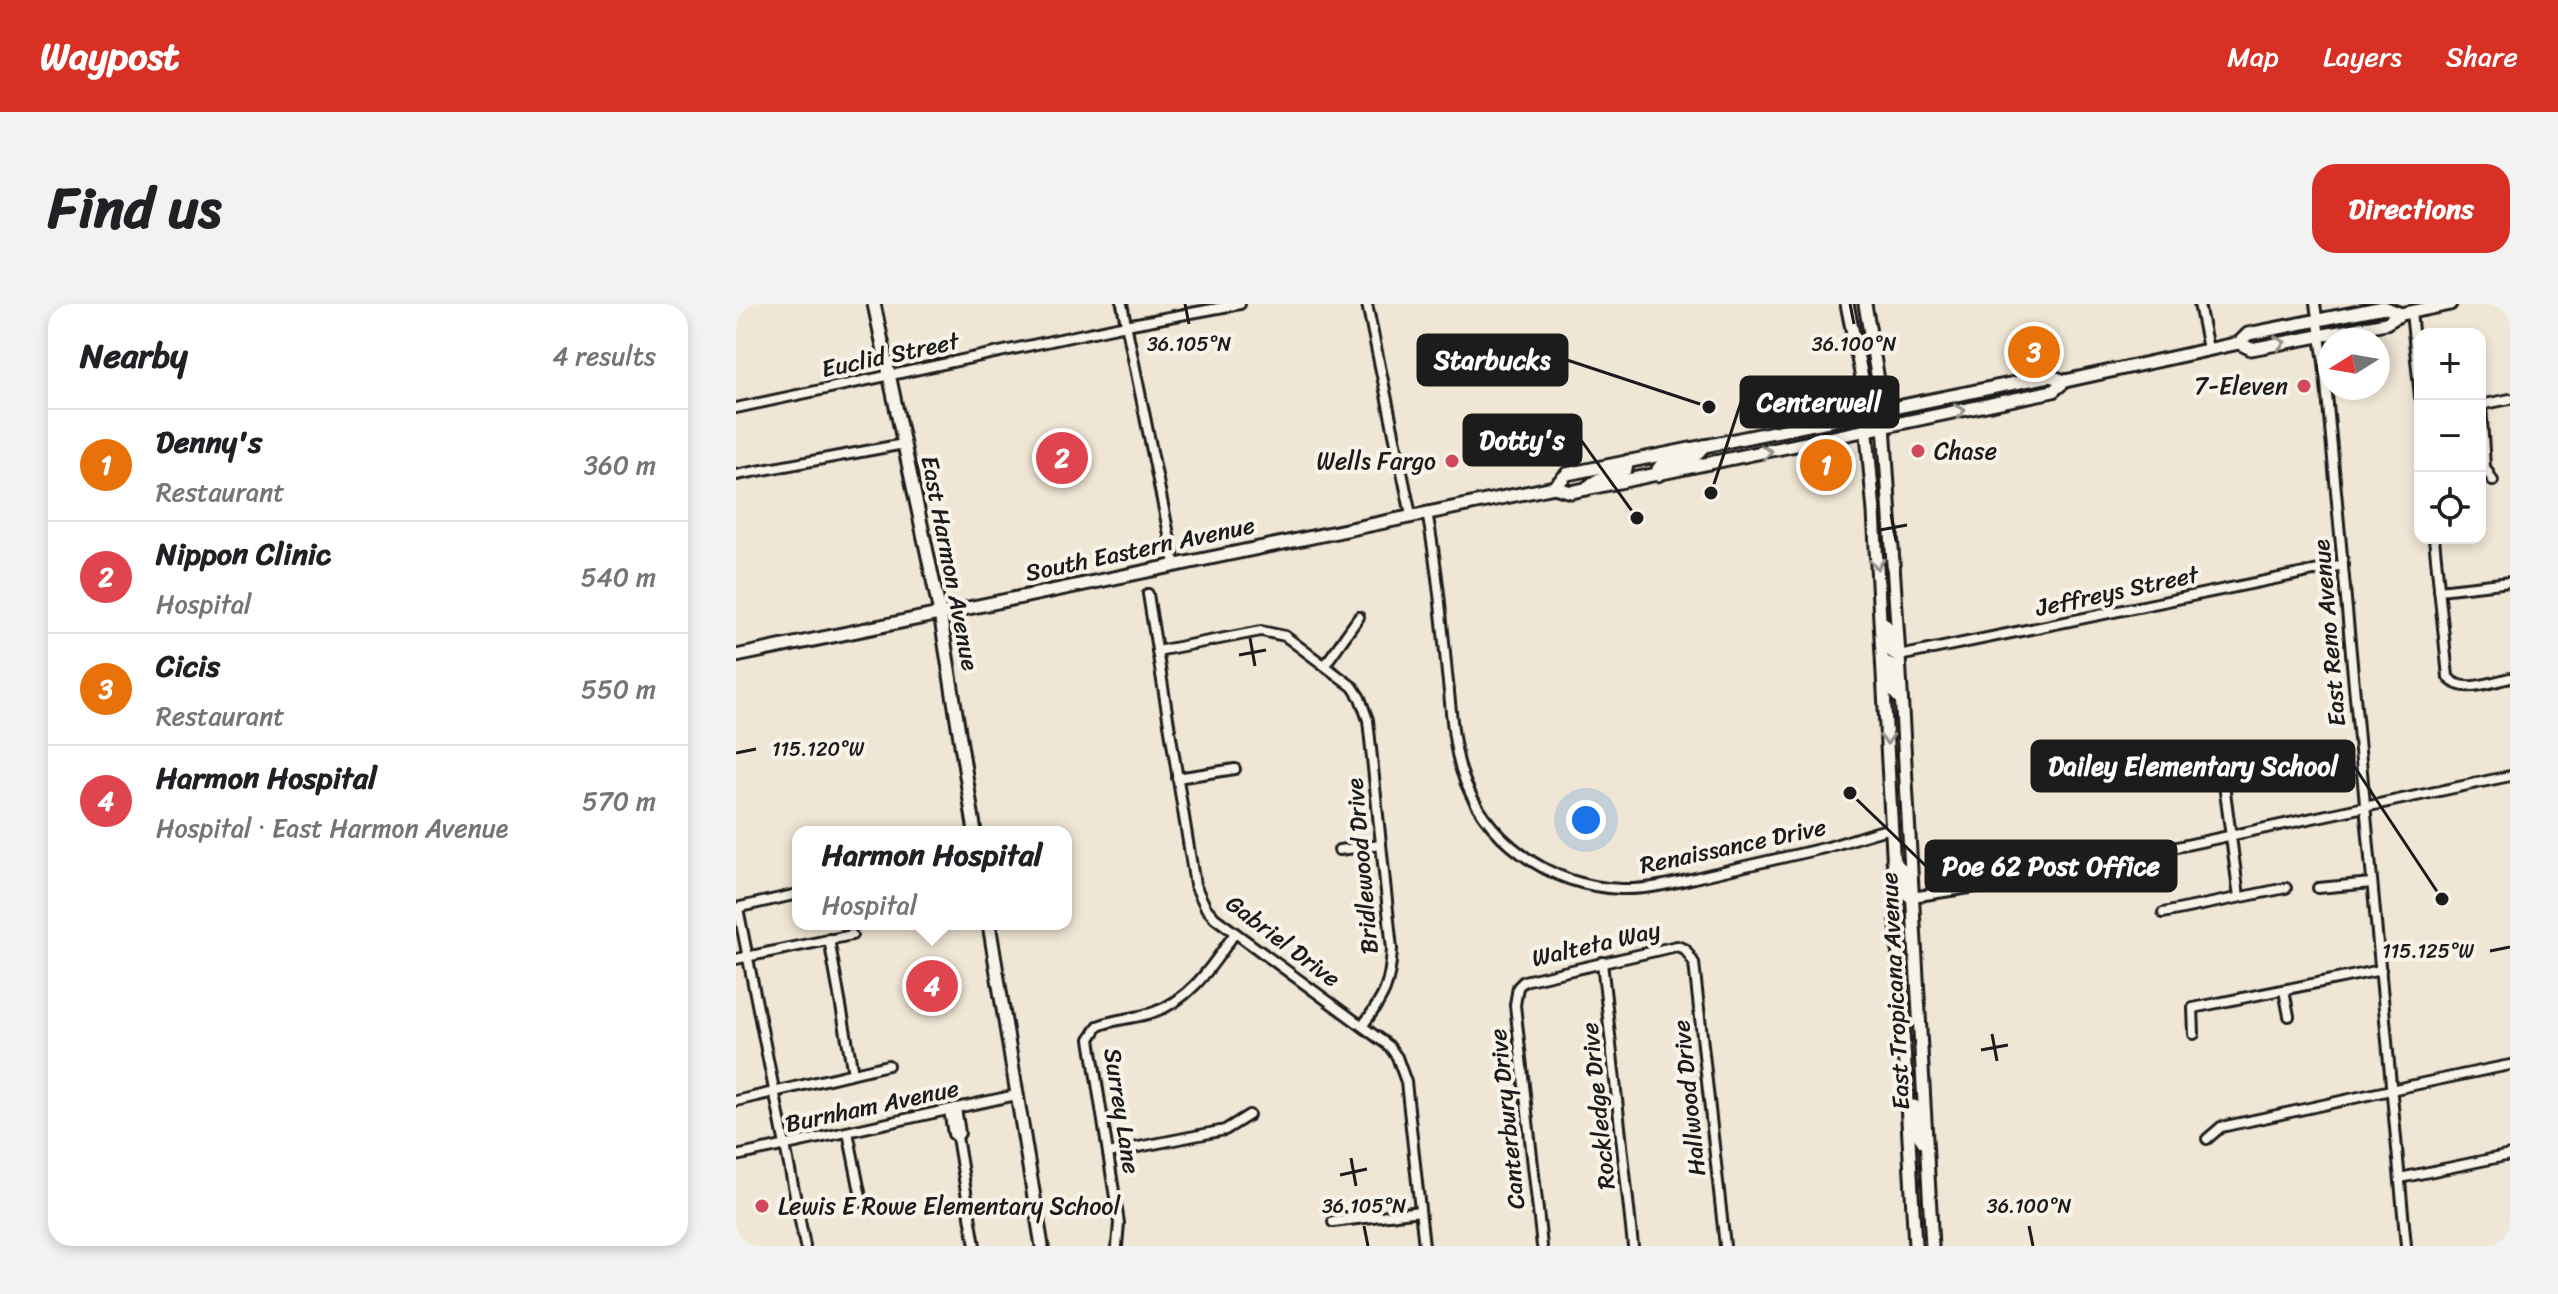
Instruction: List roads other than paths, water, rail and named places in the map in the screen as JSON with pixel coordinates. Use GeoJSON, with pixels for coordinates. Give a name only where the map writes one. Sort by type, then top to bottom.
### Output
{"type":"FeatureCollection","features":[{"type":"Feature","properties":{"kind":"main road","name":"East Harmon Avenue"},"geometry":{"type":"LineString","coordinates":[[874,304],[940,613],[974,826]]}},
{"type":"Feature","properties":{"kind":"main road","name":"East Tropicana Avenue"},"geometry":{"type":"LineString","coordinates":[[1847,304],[1862,378],[1881,621],[1915,1246]]}},
{"type":"Feature","properties":{"kind":"main road","name":"East Tropicana Avenue"},"geometry":{"type":"LineString","coordinates":[[1865,304],[1883,409],[1932,1246]]}},
{"type":"Feature","properties":{"kind":"main road","name":"South Eastern Avenue"},"geometry":{"type":"LineString","coordinates":[[2359,328],[2386,323],[2406,313],[2450,304]]}},
{"type":"Feature","properties":{"kind":"main road","name":"South Eastern Avenue"},"geometry":{"type":"LineString","coordinates":[[736,656],[1411,515],[1554,487],[1571,492],[1884,427],[2053,391],[2065,381],[2239,343],[2248,334],[2384,307],[2406,313]]}},
{"type":"Feature","properties":{"kind":"main road","name":"South Eastern Avenue"},"geometry":{"type":"LineString","coordinates":[[2239,343],[2251,349],[2318,336]]}},
{"type":"Feature","properties":{"kind":"main road","name":"South Eastern Avenue"},"geometry":{"type":"LineString","coordinates":[[1554,487],[1567,474],[1705,445],[2050,376],[2065,381]]}},
{"type":"Feature","properties":{"kind":"main road"},"geometry":{"type":"LineString","coordinates":[[1658,475],[1661,465],[1694,457],[1705,445]]}},
{"type":"Feature","properties":{"kind":"main road"},"geometry":{"type":"LineString","coordinates":[[1585,489],[1596,478],[1621,473],[1628,461]]}},
{"type":"Feature","properties":{"kind":"main road"},"geometry":{"type":"LineString","coordinates":[[1881,621],[1890,630],[1892,652],[1899,656]]}},
{"type":"Feature","properties":{"kind":"main road"},"geometry":{"type":"LineString","coordinates":[[1883,661],[1890,664],[1893,691],[1902,701]]}},
{"type":"Feature","properties":{"kind":"main road"},"geometry":{"type":"LineString","coordinates":[[1893,860],[1902,870],[1905,893],[1912,897]]}},
{"type":"Feature","properties":{"kind":"main road"},"geometry":{"type":"LineString","coordinates":[[1895,894],[1903,900],[1906,924],[1913,936]]}},
{"type":"Feature","properties":{"kind":"main road"},"geometry":{"type":"LineString","coordinates":[[990,930],[1042,1246]]}},
{"type":"Feature","properties":{"kind":"main road"},"geometry":{"type":"LineString","coordinates":[[1905,1067],[1912,1090],[1918,1134],[1925,1145]]}},
{"type":"Feature","properties":{"kind":"main road"},"geometry":{"type":"LineString","coordinates":[[1908,1135],[1917,1146],[1921,1175],[1929,1198]]}},
{"type":"Feature","properties":{"kind":"street"},"geometry":{"type":"LineString","coordinates":[[1122,304],[1175,564]]}},
{"type":"Feature","properties":{"kind":"street","name":"Euclid Street"},"geometry":{"type":"LineString","coordinates":[[736,408],[1126,325],[1240,304]]}},
{"type":"Feature","properties":{"kind":"street"},"geometry":{"type":"LineString","coordinates":[[1367,304],[1411,515]]}},
{"type":"Feature","properties":{"kind":"street"},"geometry":{"type":"LineString","coordinates":[[2199,304],[2208,349]]}},
{"type":"Feature","properties":{"kind":"street","name":"East Reno Avenue"},"geometry":{"type":"LineString","coordinates":[[2315,304],[2320,328]]}},
{"type":"Feature","properties":{"kind":"street"},"geometry":{"type":"LineString","coordinates":[[2406,313],[2414,361]]}},
{"type":"Feature","properties":{"kind":"street"},"geometry":{"type":"LineString","coordinates":[[2486,404],[2510,399]]}},
{"type":"Feature","properties":{"kind":"street","name":"East Reno Avenue"},"geometry":{"type":"LineString","coordinates":[[2327,400],[2406,1246]]}},
{"type":"Feature","properties":{"kind":"street"},"geometry":{"type":"LineString","coordinates":[[736,475],[904,444]]}},
{"type":"Feature","properties":{"kind":"street"},"geometry":{"type":"LineString","coordinates":[[2486,469],[2493,481]]}},
{"type":"Feature","properties":{"kind":"street","name":"Renaissance Drive"},"geometry":{"type":"LineString","coordinates":[[1427,512],[1436,556],[1454,737],[1462,771],[1476,803],[1497,833],[1523,856],[1558,876],[1588,885],[1622,889],[1659,886],[1832,846],[1892,828]]}},
{"type":"Feature","properties":{"kind":"street"},"geometry":{"type":"LineString","coordinates":[[2435,544],[2448,677],[2454,684],[2468,687],[2510,678]]}},
{"type":"Feature","properties":{"kind":"street","name":"Jeffreys Street"},"geometry":{"type":"LineString","coordinates":[[1899,656],[2343,565]]}},
{"type":"Feature","properties":{"kind":"street"},"geometry":{"type":"LineString","coordinates":[[2439,590],[2510,582]]}},
{"type":"Feature","properties":{"kind":"street","name":"Gabriel Drive"},"geometry":{"type":"LineString","coordinates":[[1148,594],[1195,885],[1206,908],[1235,933],[1363,1025],[1389,1046],[1397,1057],[1406,1082],[1424,1246]]}},
{"type":"Feature","properties":{"kind":"street"},"geometry":{"type":"LineString","coordinates":[[1157,651],[1261,631],[1285,636],[1325,665],[1359,617]]}},
{"type":"Feature","properties":{"kind":"street","name":"Bridlewood Drive"},"geometry":{"type":"LineString","coordinates":[[1325,665],[1353,687],[1368,720],[1392,949],[1390,980],[1378,1006],[1363,1025]]}},
{"type":"Feature","properties":{"kind":"street"},"geometry":{"type":"LineString","coordinates":[[2151,783],[2266,760]]}},
{"type":"Feature","properties":{"kind":"street"},"geometry":{"type":"LineString","coordinates":[[1177,778],[1235,769]]}},
{"type":"Feature","properties":{"kind":"street"},"geometry":{"type":"LineString","coordinates":[[2222,769],[2239,897]]}},
{"type":"Feature","properties":{"kind":"street"},"geometry":{"type":"LineString","coordinates":[[1912,897],[2027,879],[2510,776]]}},
{"type":"Feature","properties":{"kind":"street"},"geometry":{"type":"LineString","coordinates":[[1339,850],[1381,845]]}},
{"type":"Feature","properties":{"kind":"street"},"geometry":{"type":"LineString","coordinates":[[2318,888],[2372,883]]}},
{"type":"Feature","properties":{"kind":"street"},"geometry":{"type":"LineString","coordinates":[[2163,913],[2286,888]]}},
{"type":"Feature","properties":{"kind":"street"},"geometry":{"type":"LineString","coordinates":[[792,895],[737,908],[805,1246]]}},
{"type":"Feature","properties":{"kind":"street","name":"Surrey Lane"},"geometry":{"type":"LineString","coordinates":[[1117,1246],[1119,1223],[1090,1039],[1093,1031],[1106,1022],[1153,1013],[1169,1006],[1202,980],[1235,933]]}},
{"type":"Feature","properties":{"kind":"street"},"geometry":{"type":"LineString","coordinates":[[736,959],[852,935]]}},
{"type":"Feature","properties":{"kind":"street"},"geometry":{"type":"LineString","coordinates":[[829,939],[853,1073]]}},
{"type":"Feature","properties":{"kind":"street","name":"Walteta Way"},"geometry":{"type":"LineString","coordinates":[[1518,987],[1524,981],[1602,962],[1669,947],[1685,949]]}},
{"type":"Feature","properties":{"kind":"street","name":"Hallwood Drive"},"geometry":{"type":"LineString","coordinates":[[1685,949],[1694,963],[1725,1246]]}},
{"type":"Feature","properties":{"kind":"street","name":"Rockledge Drive"},"geometry":{"type":"LineString","coordinates":[[1602,962],[1633,1246]]}},
{"type":"Feature","properties":{"kind":"street"},"geometry":{"type":"LineString","coordinates":[[2194,1034],[2193,1008],[2381,970]]}},
{"type":"Feature","properties":{"kind":"street","name":"Canterbury Drive"},"geometry":{"type":"LineString","coordinates":[[1518,987],[1515,1005],[1542,1246]]}},
{"type":"Feature","properties":{"kind":"street"},"geometry":{"type":"LineString","coordinates":[[2284,990],[2289,1016]]}},
{"type":"Feature","properties":{"kind":"street"},"geometry":{"type":"LineString","coordinates":[[736,1101],[888,1065]]}},
{"type":"Feature","properties":{"kind":"street"},"geometry":{"type":"LineString","coordinates":[[2207,1139],[2221,1127],[2510,1065]]}},
{"type":"Feature","properties":{"kind":"street","name":"Burnham Avenue"},"geometry":{"type":"LineString","coordinates":[[736,1156],[1016,1095]]}},
{"type":"Feature","properties":{"kind":"street"},"geometry":{"type":"LineString","coordinates":[[952,1109],[953,1134],[957,1137],[975,1246]]}},
{"type":"Feature","properties":{"kind":"street"},"geometry":{"type":"LineString","coordinates":[[1108,1153],[1225,1130],[1249,1115]]}},
{"type":"Feature","properties":{"kind":"street"},"geometry":{"type":"LineString","coordinates":[[848,1132],[862,1202]]}},
{"type":"Feature","properties":{"kind":"street"},"geometry":{"type":"LineString","coordinates":[[2400,1178],[2510,1155]]}},
{"type":"Feature","properties":{"kind":"street"},"geometry":{"type":"LineString","coordinates":[[1333,1222],[1420,1211]]}},
{"type":"Feature","properties":{"kind":"place","name":"Cicis"},"geometry":{"type":"Point","coordinates":[2034,352]}},
{"type":"Feature","properties":{"kind":"place","name":"7-Eleven"},"geometry":{"type":"Point","coordinates":[2304,386]}},
{"type":"Feature","properties":{"kind":"place","name":"Starbucks"},"geometry":{"type":"Point","coordinates":[1709,407]}},
{"type":"Feature","properties":{"kind":"place","name":"Chase"},"geometry":{"type":"Point","coordinates":[1918,451]}},
{"type":"Feature","properties":{"kind":"place","name":"Nippon Clinic"},"geometry":{"type":"Point","coordinates":[1062,458]}},
{"type":"Feature","properties":{"kind":"place","name":"Wells Fargo"},"geometry":{"type":"Point","coordinates":[1452,461]}},
{"type":"Feature","properties":{"kind":"place","name":"Denny's"},"geometry":{"type":"Point","coordinates":[1826,465]}},
{"type":"Feature","properties":{"kind":"place","name":"Centerwell"},"geometry":{"type":"Point","coordinates":[1711,493]}},
{"type":"Feature","properties":{"kind":"place","name":"Dotty's"},"geometry":{"type":"Point","coordinates":[1637,518]}},
{"type":"Feature","properties":{"kind":"place","name":"Poe 62 Post Office"},"geometry":{"type":"Point","coordinates":[1850,793]}},
{"type":"Feature","properties":{"kind":"place","name":"Dailey Elementary School"},"geometry":{"type":"Point","coordinates":[2442,899]}},
{"type":"Feature","properties":{"kind":"place","name":"Harmon Hospital"},"geometry":{"type":"Point","coordinates":[932,986]}},
{"type":"Feature","properties":{"kind":"place","name":"Lewis E Rowe Elementary School"},"geometry":{"type":"Point","coordinates":[762,1206]}}]}
